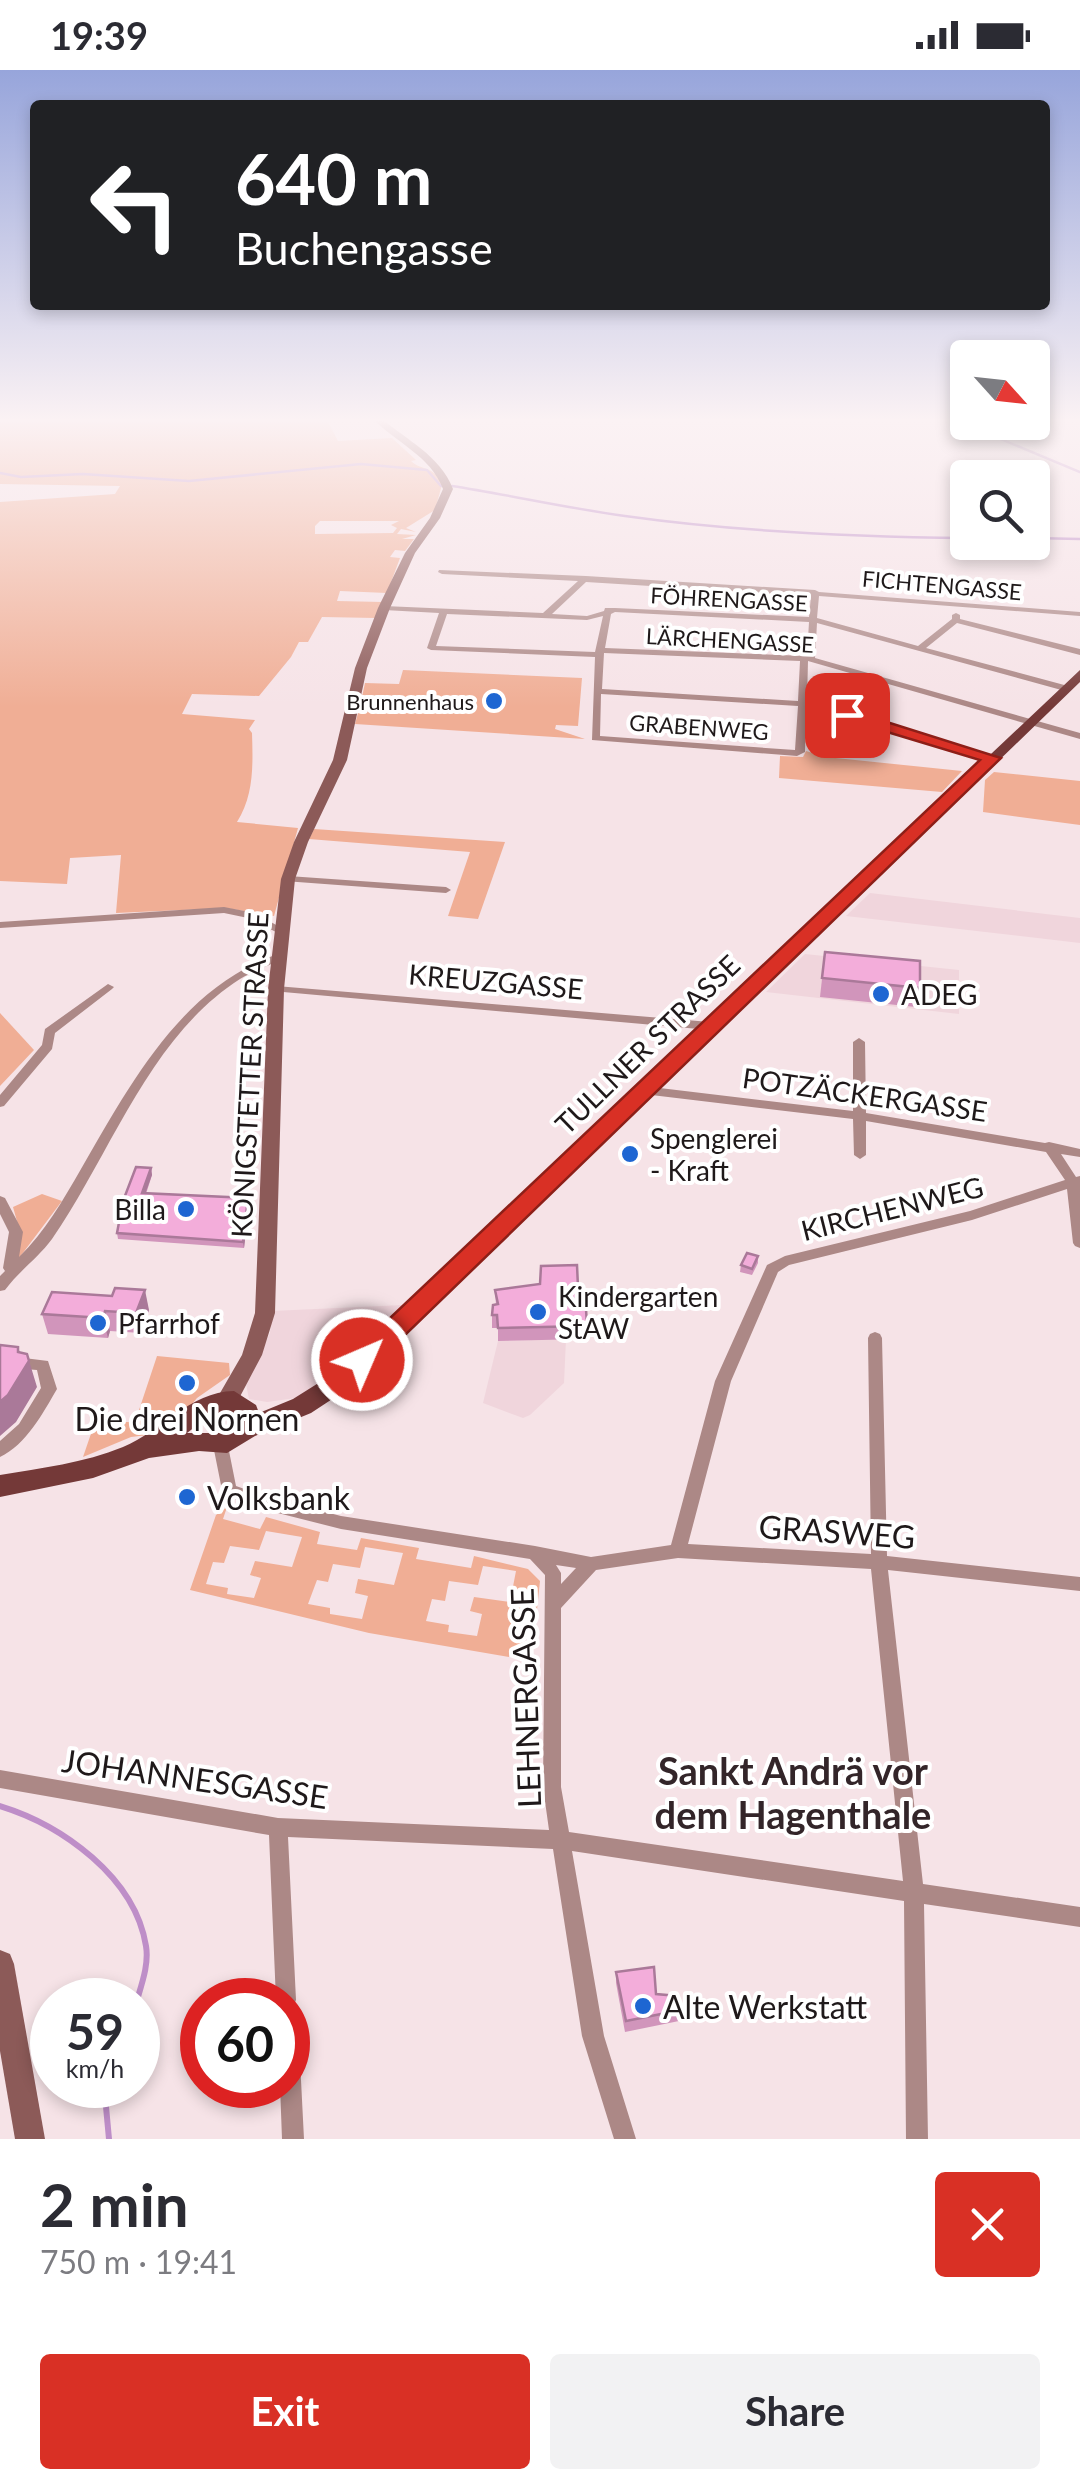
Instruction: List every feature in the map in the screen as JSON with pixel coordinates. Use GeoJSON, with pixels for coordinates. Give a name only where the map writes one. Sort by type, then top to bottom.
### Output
{"type":"FeatureCollection","features":[{"type":"Feature","properties":{"kind":"main road","name":"KÖNIGSTETTER STRASSE"},"geometry":{"type":"LineString","coordinates":[[239,1412],[265,1313],[276,989],[288,879],[300,842],[340,760],[362,668],[384,608],[410,553],[437,515]]}},
{"type":"Feature","properties":{"kind":"main road","name":"TULLNER STRASSE"},"geometry":{"type":"LineString","coordinates":[[239,1412],[294,1408],[344,1379],[1080,674]]}},
{"type":"Feature","properties":{"kind":"main road"},"geometry":{"type":"LineString","coordinates":[[0,1486],[86,1468],[204,1435],[233,1441],[239,1412],[202,1406],[204,1435]]}},
{"type":"Feature","properties":{"kind":"main road"},"geometry":{"type":"LineString","coordinates":[[0,1964],[30,2139]]}},
{"type":"Feature","properties":{"kind":"street","name":"FICHTENGASSE"},"geometry":{"type":"LineString","coordinates":[[442,572],[815,592],[1080,614]]}},
{"type":"Feature","properties":{"kind":"street"},"geometry":{"type":"LineString","coordinates":[[544,616],[586,578]]}},
{"type":"Feature","properties":{"kind":"street"},"geometry":{"type":"LineString","coordinates":[[802,703],[815,592]]}},
{"type":"Feature","properties":{"kind":"street"},"geometry":{"type":"LineString","coordinates":[[956,602],[956,620]]}},
{"type":"Feature","properties":{"kind":"street","name":"FÖHRENGASSE"},"geometry":{"type":"LineString","coordinates":[[384,608],[587,618],[608,610],[814,620],[1065,688]]}},
{"type":"Feature","properties":{"kind":"street"},"geometry":{"type":"LineString","coordinates":[[608,610],[597,691],[802,703],[992,758]]}},
{"type":"Feature","properties":{"kind":"street","name":"LÄRCHENGASSE"},"geometry":{"type":"LineString","coordinates":[[444,611],[432,648],[807,660],[1077,735]]}},
{"type":"Feature","properties":{"kind":"street"},"geometry":{"type":"LineString","coordinates":[[920,648],[956,620]]}},
{"type":"Feature","properties":{"kind":"street"},"geometry":{"type":"LineString","coordinates":[[956,620],[1080,652]]}},
{"type":"Feature","properties":{"kind":"street","name":"GRABENWEG"},"geometry":{"type":"LineString","coordinates":[[597,691],[595,738],[800,752],[802,703]]}},
{"type":"Feature","properties":{"kind":"street"},"geometry":{"type":"LineString","coordinates":[[288,879],[446,890]]}},
{"type":"Feature","properties":{"kind":"street"},"geometry":{"type":"LineString","coordinates":[[0,925],[224,910],[257,918],[280,930]]}},
{"type":"Feature","properties":{"kind":"street"},"geometry":{"type":"LineString","coordinates":[[4,1280],[45,1238],[105,1137],[176,1032],[198,1007],[262,963],[278,957]]}},
{"type":"Feature","properties":{"kind":"street"},"geometry":{"type":"LineString","coordinates":[[0,1104],[48,1046],[49,1032],[108,987]]}},
{"type":"Feature","properties":{"kind":"street","name":"KREUZGASSE"},"geometry":{"type":"LineString","coordinates":[[276,989],[710,1026]]}},
{"type":"Feature","properties":{"kind":"street"},"geometry":{"type":"LineString","coordinates":[[858,1042],[860,1155]]}},
{"type":"Feature","properties":{"kind":"street","name":"POTZÄCKERGASSE"},"geometry":{"type":"LineString","coordinates":[[643,1090],[860,1116],[1080,1153]]}},
{"type":"Feature","properties":{"kind":"street"},"geometry":{"type":"LineString","coordinates":[[1049,1146],[1077,1182],[1080,1246]]}},
{"type":"Feature","properties":{"kind":"street","name":"KIRCHENWEG"},"geometry":{"type":"LineString","coordinates":[[678,1550],[723,1381],[772,1270],[785,1261],[972,1215],[1077,1182]]}},
{"type":"Feature","properties":{"kind":"street"},"geometry":{"type":"LineString","coordinates":[[0,1201],[16,1232],[16,1248],[4,1280]]}},
{"type":"Feature","properties":{"kind":"street"},"geometry":{"type":"LineString","coordinates":[[876,1338],[879,1562],[914,1894],[917,2139]]}},
{"type":"Feature","properties":{"kind":"street"},"geometry":{"type":"LineString","coordinates":[[0,1362],[42,1364],[49,1389],[24,1428],[0,1451]]}},
{"type":"Feature","properties":{"kind":"street","name":"LEHNERGASSE"},"geometry":{"type":"LineString","coordinates":[[204,1435],[229,1490],[268,1506],[318,1518],[535,1553],[552,1573],[552,1787],[593,2036],[625,2139]]}},
{"type":"Feature","properties":{"kind":"street","name":"GRASWEG"},"geometry":{"type":"LineString","coordinates":[[535,1553],[591,1564],[678,1550],[879,1562],[1080,1584]]}},
{"type":"Feature","properties":{"kind":"street"},"geometry":{"type":"LineString","coordinates":[[553,1604],[591,1564]]}},
{"type":"Feature","properties":{"kind":"street","name":"JOHANNESGASSE"},"geometry":{"type":"LineString","coordinates":[[0,1779],[278,1827],[561,1840],[1080,1917]]}},
{"type":"Feature","properties":{"kind":"street"},"geometry":{"type":"LineString","coordinates":[[278,1827],[285,1978]]}},
{"type":"Feature","properties":{"kind":"street"},"geometry":{"type":"LineString","coordinates":[[292,2108],[293,2139]]}},
{"type":"Feature","properties":{"kind":"shaded area"},"geometry":{"type":"Polygon","coordinates":[[[0,515],[428,515],[406,528],[416,532],[401,529],[397,534],[416,535],[402,539],[414,539],[405,551],[395,550],[390,557],[400,558],[387,593],[340,591],[337,601],[383,602],[376,618],[322,617],[308,642],[299,642],[259,696],[192,694],[182,714],[255,720],[249,729],[251,779],[237,822],[298,828],[274,916],[226,908],[116,913],[121,855],[70,858],[67,884],[0,881],[0,515]],[[320,521],[315,534],[393,533],[397,528],[391,525],[399,521],[320,521]]]}},
{"type":"Feature","properties":{"kind":"shaded area"},"geometry":{"type":"Polygon","coordinates":[[[403,670],[582,678],[578,726],[556,725],[555,729],[585,739],[355,724],[360,706],[396,704],[361,702],[365,683],[399,684],[403,670]]]}},
{"type":"Feature","properties":{"kind":"shaded area"},"geometry":{"type":"Polygon","coordinates":[[[806,751],[826,757],[962,771],[942,792],[779,778],[780,756],[803,757],[806,751]]]}},
{"type":"Feature","properties":{"kind":"shaded area"},"geometry":{"type":"Polygon","coordinates":[[[994,772],[1080,781],[1080,825],[983,812],[985,780],[994,772]]]}},
{"type":"Feature","properties":{"kind":"shaded area"},"geometry":{"type":"Polygon","coordinates":[[[314,829],[505,842],[478,919],[448,916],[470,852],[309,839],[314,829]]]}},
{"type":"Feature","properties":{"kind":"shaded area"},"geometry":{"type":"Polygon","coordinates":[[[870,893],[1080,918],[1080,943],[846,916],[870,893]]]}},
{"type":"Feature","properties":{"kind":"shaded area"},"geometry":{"type":"Polygon","coordinates":[[[805,954],[959,970],[959,1014],[766,992],[805,954]]]}},
{"type":"Feature","properties":{"kind":"shaded area"},"geometry":{"type":"Polygon","coordinates":[[[0,1013],[34,1050],[0,1086],[0,1013]]]}},
{"type":"Feature","properties":{"kind":"shaded area"},"geometry":{"type":"Polygon","coordinates":[[[42,1194],[62,1201],[16,1262],[20,1232],[13,1207],[42,1194]]]}},
{"type":"Feature","properties":{"kind":"shaded area"},"geometry":{"type":"Polygon","coordinates":[[[403,1305],[320,1385],[296,1398],[267,1402],[249,1399],[246,1384],[270,1333],[272,1311],[403,1305]]]}},
{"type":"Feature","properties":{"kind":"shaded area"},"geometry":{"type":"Polygon","coordinates":[[[566,1339],[564,1383],[530,1415],[523,1418],[483,1403],[498,1341],[566,1339]]]}},
{"type":"Feature","properties":{"kind":"shaded area"},"geometry":{"type":"Polygon","coordinates":[[[157,1356],[229,1363],[230,1375],[197,1398],[184,1414],[148,1435],[131,1437],[83,1457],[95,1422],[135,1422],[157,1356]]]}},
{"type":"Feature","properties":{"kind":"shaded area"},"geometry":{"type":"Polygon","coordinates":[[[227,1507],[223,1519],[260,1529],[266,1517],[320,1532],[317,1544],[357,1550],[361,1538],[419,1548],[416,1559],[471,1568],[474,1556],[528,1569],[540,1581],[536,1619],[523,1618],[522,1650],[510,1650],[509,1657],[369,1633],[190,1590],[216,1515],[227,1507]],[[266,1531],[259,1550],[230,1546],[224,1563],[213,1562],[206,1584],[228,1588],[227,1594],[254,1598],[261,1578],[250,1575],[255,1561],[292,1567],[302,1537],[266,1531]],[[365,1547],[360,1568],[333,1564],[328,1582],[317,1580],[308,1604],[330,1608],[330,1614],[362,1619],[368,1596],[355,1593],[358,1579],[394,1585],[403,1553],[365,1547]],[[483,1566],[478,1585],[449,1581],[445,1601],[432,1599],[426,1621],[449,1625],[448,1632],[477,1636],[482,1614],[470,1611],[474,1597],[510,1602],[516,1571],[483,1566]]]}},
{"type":"Feature","properties":{"kind":"building"},"geometry":{"type":"Polygon","coordinates":[[[825,952],[920,961],[920,988],[822,978],[825,952]]]}},
{"type":"Feature","properties":{"kind":"building","name":"Billa"},"geometry":{"type":"Polygon","coordinates":[[[136,1167],[151,1168],[142,1193],[248,1198],[243,1242],[117,1233],[123,1201],[136,1167]]]}},
{"type":"Feature","properties":{"kind":"building"},"geometry":{"type":"Polygon","coordinates":[[[747,1253],[758,1256],[752,1269],[741,1265],[747,1253]]]}},
{"type":"Feature","properties":{"kind":"building","name":"Kindergarten StAW"},"geometry":{"type":"Polygon","coordinates":[[[577,1265],[579,1309],[586,1309],[587,1326],[498,1328],[497,1315],[492,1315],[493,1305],[498,1304],[495,1290],[540,1284],[541,1266],[577,1265]]]}},
{"type":"Feature","properties":{"kind":"building"},"geometry":{"type":"Polygon","coordinates":[[[115,1288],[145,1290],[136,1313],[105,1311],[103,1318],[42,1314],[52,1292],[112,1296],[115,1288]]]}},
{"type":"Feature","properties":{"kind":"building"},"geometry":{"type":"Polygon","coordinates":[[[0,1345],[18,1347],[18,1352],[27,1354],[29,1361],[0,1402],[0,1345]]]}},
{"type":"Feature","properties":{"kind":"building","name":"Alte Werkstatt"},"geometry":{"type":"Polygon","coordinates":[[[654,1967],[656,1994],[678,1996],[681,2010],[626,2021],[616,1972],[654,1967]]]}},
{"type":"Feature","properties":{"kind":"waterway"},"geometry":{"type":"LineString","coordinates":[[616,515],[753,530],[950,538]]}},
{"type":"Feature","properties":{"kind":"waterway"},"geometry":{"type":"LineString","coordinates":[[1050,538],[1080,539]]}},
{"type":"Feature","properties":{"kind":"waterway"},"geometry":{"type":"LineString","coordinates":[[0,1806],[71,1840],[111,1876],[139,1921],[147,1953],[143,1978]]}},
{"type":"Feature","properties":{"kind":"waterway"},"geometry":{"type":"LineString","coordinates":[[106,2108],[109,2139]]}},
{"type":"Feature","properties":{"kind":"place","name":"Brunnenhaus"},"geometry":{"type":"Point","coordinates":[494,701]}},
{"type":"Feature","properties":{"kind":"place","name":"ADEG"},"geometry":{"type":"Point","coordinates":[881,994]}},
{"type":"Feature","properties":{"kind":"place","name":"Spenglerei - Kraft"},"geometry":{"type":"Point","coordinates":[630,1154]}},
{"type":"Feature","properties":{"kind":"place","name":"Billa"},"geometry":{"type":"Point","coordinates":[186,1209]}},
{"type":"Feature","properties":{"kind":"place","name":"Kindergarten StAW"},"geometry":{"type":"Point","coordinates":[538,1312]}},
{"type":"Feature","properties":{"kind":"place","name":"Pfarrhof"},"geometry":{"type":"Point","coordinates":[98,1323]}},
{"type":"Feature","properties":{"kind":"place","name":"Die drei Nornen"},"geometry":{"type":"Point","coordinates":[187,1383]}},
{"type":"Feature","properties":{"kind":"place","name":"Volksbank"},"geometry":{"type":"Point","coordinates":[187,1497]}},
{"type":"Feature","properties":{"kind":"place","name":"Alte Werkstatt"},"geometry":{"type":"Point","coordinates":[643,2006]}},
{"type":"Feature","properties":{"kind":"district","name":"Sankt Andrä vor dem Hagenthale"},"geometry":{"type":"Point","coordinates":[793,1792]}},
{"type":"Feature","properties":{"kind":"route"},"geometry":{"type":"LineString","coordinates":[[362,1360],[992,758],[847,715]]}}]}
